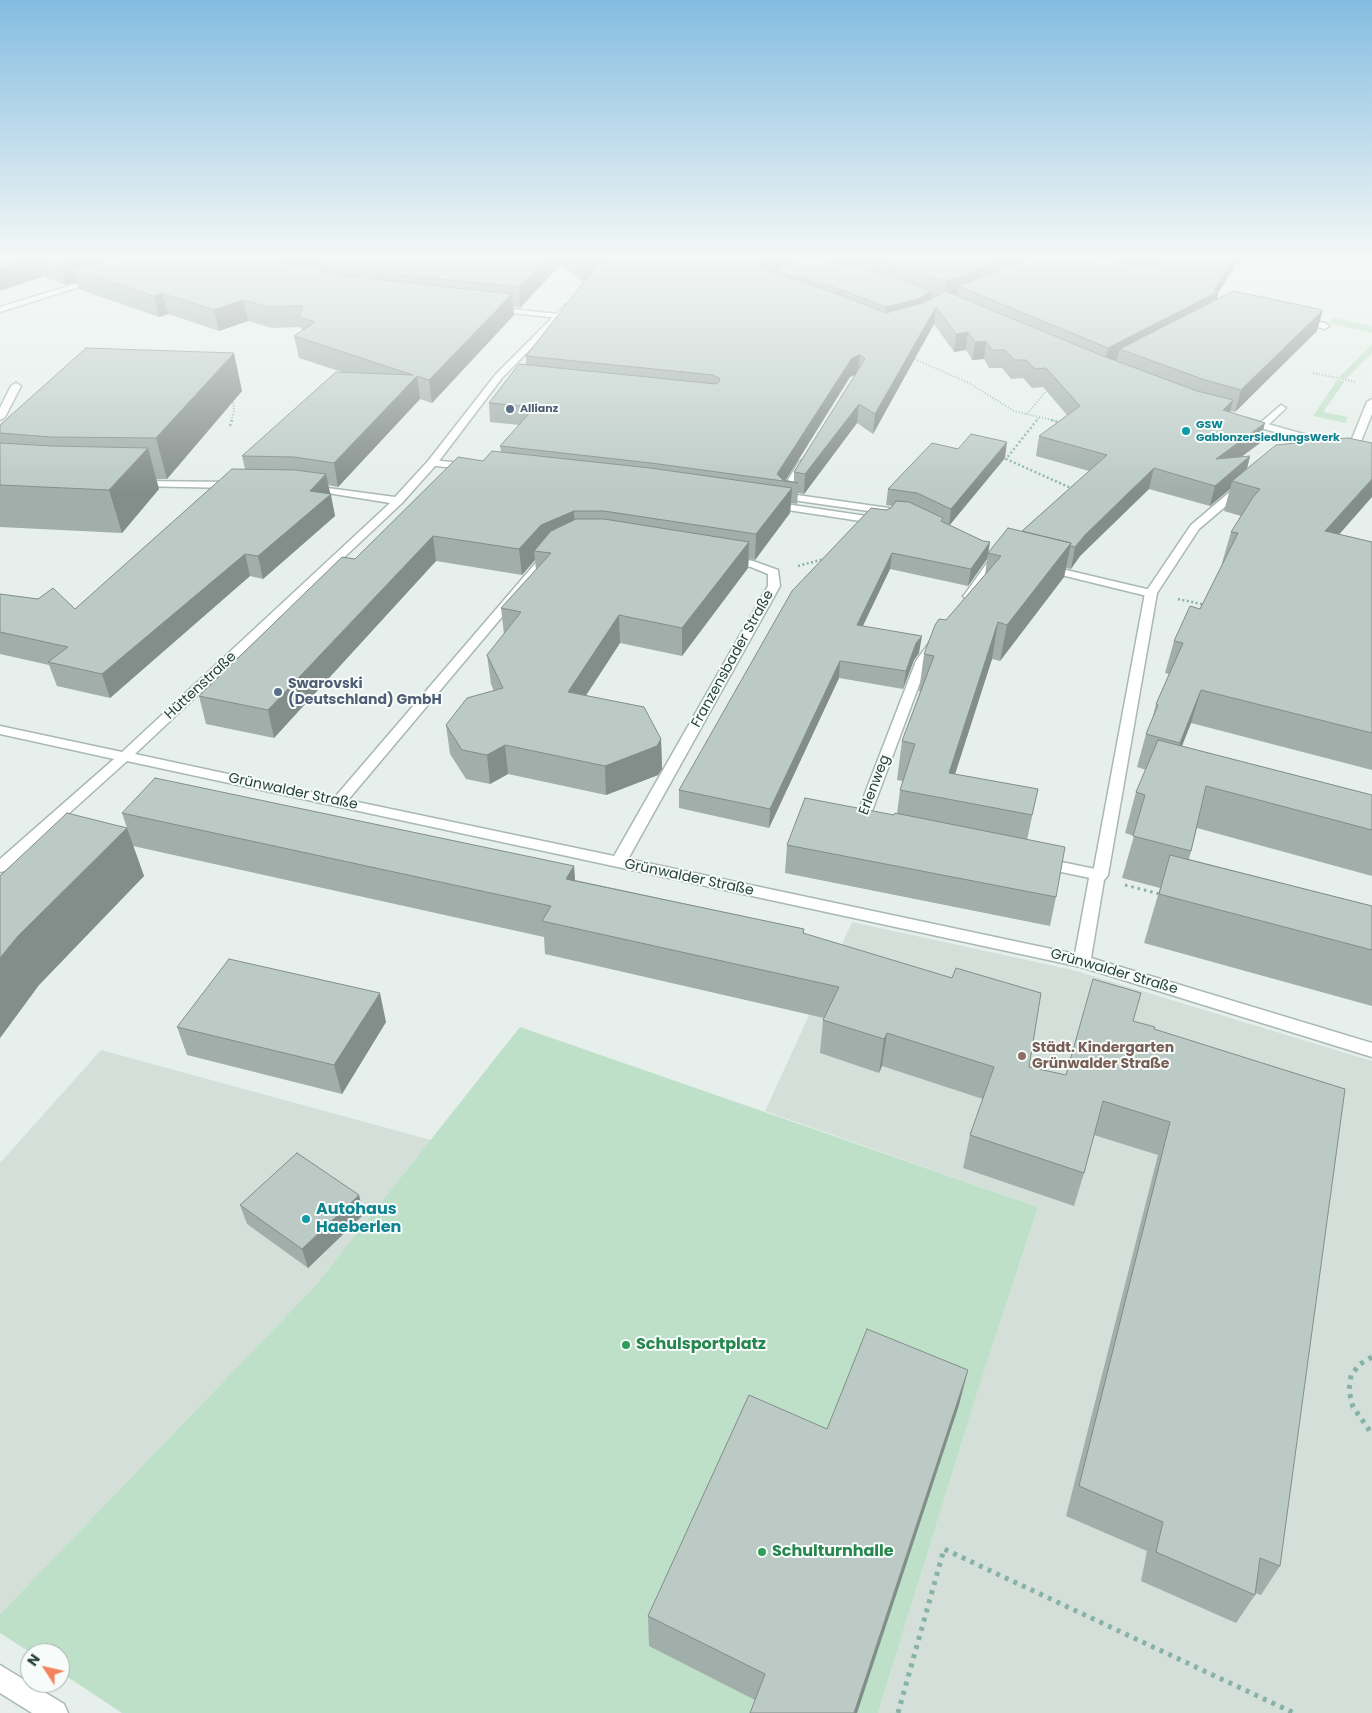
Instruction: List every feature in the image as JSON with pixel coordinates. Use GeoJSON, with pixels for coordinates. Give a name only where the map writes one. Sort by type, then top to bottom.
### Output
{"type":"FeatureCollection","features":[{"type":"Feature","properties":{"kind":"street","name":"Hüttenstraße"},"geometry":{"type":"LineString","coordinates":[[0,867],[125,756],[398,501],[542,334]]}},
{"type":"Feature","properties":{"kind":"street"},"geometry":{"type":"LineString","coordinates":[[0,417],[16,386]]}},
{"type":"Feature","properties":{"kind":"street"},"geometry":{"type":"LineString","coordinates":[[1352,451],[1372,402]]}},
{"type":"Feature","properties":{"kind":"street"},"geometry":{"type":"LineString","coordinates":[[1262,426],[1281,408]]}},
{"type":"Feature","properties":{"kind":"street"},"geometry":{"type":"LineString","coordinates":[[1234,417],[1372,456]]}},
{"type":"Feature","properties":{"kind":"street"},"geometry":{"type":"LineString","coordinates":[[1289,449],[1303,437]]}},
{"type":"Feature","properties":{"kind":"street"},"geometry":{"type":"LineString","coordinates":[[810,454],[783,496],[903,512]]}},
{"type":"Feature","properties":{"kind":"street"},"geometry":{"type":"LineString","coordinates":[[432,463],[479,468]]}},
{"type":"Feature","properties":{"kind":"street"},"geometry":{"type":"LineString","coordinates":[[1082,961],[1151,593],[1196,528],[1253,477]]}},
{"type":"Feature","properties":{"kind":"street"},"geometry":{"type":"LineString","coordinates":[[123,484],[247,485]]}},
{"type":"Feature","properties":{"kind":"street"},"geometry":{"type":"LineString","coordinates":[[299,486],[398,501]]}},
{"type":"Feature","properties":{"kind":"street"},"geometry":{"type":"LineString","coordinates":[[760,504],[884,521],[889,511]]}},
{"type":"Feature","properties":{"kind":"street"},"geometry":{"type":"LineString","coordinates":[[339,801],[548,554],[564,546]]}},
{"type":"Feature","properties":{"kind":"street"},"geometry":{"type":"LineString","coordinates":[[963,604],[1000,554]]}},
{"type":"Feature","properties":{"kind":"street","name":"Franzensbader Straße"},"geometry":{"type":"LineString","coordinates":[[618,862],[774,586],[774,572],[752,564],[713,558]]}},
{"type":"Feature","properties":{"kind":"street"},"geometry":{"type":"LineString","coordinates":[[1034,565],[1151,593]]}},
{"type":"Feature","properties":{"kind":"street","name":"Erlenweg"},"geometry":{"type":"LineString","coordinates":[[868,830],[859,828],[922,661],[945,629]]}},
{"type":"Feature","properties":{"kind":"street","name":"Grünwalder Straße"},"geometry":{"type":"LineString","coordinates":[[0,730],[1082,961],[1372,1050]]}},
{"type":"Feature","properties":{"kind":"street"},"geometry":{"type":"LineString","coordinates":[[1032,862],[1099,876]]}},
{"type":"Feature","properties":{"kind":"street"},"geometry":{"type":"LineString","coordinates":[[0,1678],[55,1713]]}},
{"type":"Feature","properties":{"kind":"path"},"geometry":{"type":"LineString","coordinates":[[908,358],[918,359],[969,384],[1014,411],[1068,424]]}},
{"type":"Feature","properties":{"kind":"path"},"geometry":{"type":"LineString","coordinates":[[1313,373],[1345,380]]}},
{"type":"Feature","properties":{"kind":"path"},"geometry":{"type":"LineString","coordinates":[[1028,414],[1046,391]]}},
{"type":"Feature","properties":{"kind":"path"},"geometry":{"type":"LineString","coordinates":[[230,426],[234,411],[232,394]]}},
{"type":"Feature","properties":{"kind":"path"},"geometry":{"type":"LineString","coordinates":[[1040,417],[1006,459],[1071,488]]}},
{"type":"Feature","properties":{"kind":"path"},"geometry":{"type":"LineString","coordinates":[[774,572],[830,558]]}},
{"type":"Feature","properties":{"kind":"path"},"geometry":{"type":"LineString","coordinates":[[1151,593],[1208,606]]}},
{"type":"Feature","properties":{"kind":"path"},"geometry":{"type":"LineString","coordinates":[[1099,876],[1164,895]]}},
{"type":"Feature","properties":{"kind":"path"},"geometry":{"type":"LineString","coordinates":[[1372,1356],[1360,1364],[1351,1376],[1349,1391],[1353,1407],[1372,1434]]}},
{"type":"Feature","properties":{"kind":"path"},"geometry":{"type":"LineString","coordinates":[[898,1713],[944,1549],[1294,1713]]}},
{"type":"Feature","properties":{"kind":"shaded area"},"geometry":{"type":"Polygon","coordinates":[[[852,922],[1073,970],[1372,1061],[1372,1713],[878,1713],[974,1403],[1038,1207],[765,1111],[852,922]]]}},
{"type":"Feature","properties":{"kind":"shaded area"},"geometry":{"type":"Polygon","coordinates":[[[101,1050],[431,1140],[315,1286],[0,1614],[0,1163],[101,1050]]]}},
{"type":"Feature","properties":{"kind":"green space"},"geometry":{"type":"Polygon","coordinates":[[[1372,344],[1372,353],[1346,379],[1339,377],[1372,344]]]}},
{"type":"Feature","properties":{"kind":"green space"},"geometry":{"type":"Polygon","coordinates":[[[1337,380],[1345,381],[1323,412],[1348,417],[1345,423],[1313,416],[1337,380]]]}},
{"type":"Feature","properties":{"kind":"green space","name":"Schulsportplatz"},"geometry":{"type":"Polygon","coordinates":[[[520,1027],[1038,1207],[974,1403],[878,1713],[122,1713],[70,1679],[70,1643],[20,1643],[20,1646],[0,1633],[0,1614],[315,1286],[520,1027]]]}},
{"type":"Feature","properties":{"kind":"building"},"geometry":{"type":"Polygon","coordinates":[[[297,334],[473,334],[429,380],[417,376],[334,463],[294,457],[242,456],[336,372],[413,375],[294,336],[297,334]]]}},
{"type":"Feature","properties":{"kind":"building"},"geometry":{"type":"Polygon","coordinates":[[[543,334],[921,334],[875,414],[859,404],[805,474],[794,472],[865,359],[860,355],[852,358],[777,474],[783,480],[798,483],[651,463],[500,446],[535,407],[489,403],[519,364],[716,384],[720,381],[719,378],[713,375],[526,356],[543,334]]]}},
{"type":"Feature","properties":{"kind":"building"},"geometry":{"type":"Polygon","coordinates":[[[969,334],[1049,334],[1197,391],[1233,400],[1223,410],[1265,423],[1216,459],[1250,456],[1215,486],[1154,468],[1075,547],[1070,546],[1071,543],[1022,531],[1107,455],[1039,436],[1080,406],[1046,368],[1035,369],[1026,360],[1014,360],[1005,350],[992,350],[986,341],[975,342],[969,334]]]}},
{"type":"Feature","properties":{"kind":"building"},"geometry":{"type":"Polygon","coordinates":[[[1074,334],[1135,334],[1108,348],[1074,334]]]}},
{"type":"Feature","properties":{"kind":"building"},"geometry":{"type":"Polygon","coordinates":[[[1149,334],[1298,334],[1241,390],[1205,380],[1120,349],[1149,334]]]}},
{"type":"Feature","properties":{"kind":"building"},"geometry":{"type":"Polygon","coordinates":[[[86,348],[234,353],[156,438],[51,437],[0,433],[0,425],[86,348]]]}},
{"type":"Feature","properties":{"kind":"building"},"geometry":{"type":"Polygon","coordinates":[[[971,434],[1007,442],[951,509],[917,493],[888,489],[932,443],[958,449],[971,434]]]}},
{"type":"Feature","properties":{"kind":"building"},"geometry":{"type":"Polygon","coordinates":[[[1348,438],[1372,443],[1372,479],[1325,531],[1372,542],[1372,733],[1201,690],[1180,743],[1146,734],[1158,705],[1156,704],[1183,643],[1174,641],[1190,606],[1200,609],[1238,533],[1231,532],[1260,489],[1232,481],[1276,445],[1348,438]]]}},
{"type":"Feature","properties":{"kind":"building"},"geometry":{"type":"Polygon","coordinates":[[[0,443],[148,448],[109,490],[0,485],[0,443]]]}},
{"type":"Feature","properties":{"kind":"building"},"geometry":{"type":"Polygon","coordinates":[[[492,451],[650,468],[792,488],[756,534],[604,511],[574,511],[541,525],[519,549],[433,536],[268,710],[199,696],[342,557],[355,559],[458,457],[483,461],[492,451]]]}},
{"type":"Feature","properties":{"kind":"building"},"geometry":{"type":"Polygon","coordinates":[[[232,469],[295,470],[326,474],[310,491],[331,494],[258,556],[245,554],[102,674],[48,662],[68,647],[0,632],[0,594],[38,599],[53,588],[75,609],[232,469]]]}},
{"type":"Feature","properties":{"kind":"building"},"geometry":{"type":"Polygon","coordinates":[[[896,501],[909,502],[943,518],[941,521],[983,541],[990,542],[971,569],[892,553],[857,625],[922,636],[916,643],[906,671],[840,661],[770,809],[679,790],[792,591],[871,508],[886,510],[891,508],[896,501]]]}},
{"type":"Feature","properties":{"kind":"building"},"geometry":{"type":"Polygon","coordinates":[[[576,519],[604,519],[749,542],[682,628],[619,615],[568,692],[644,707],[661,739],[657,746],[605,766],[505,745],[487,755],[462,750],[446,725],[467,698],[503,688],[487,655],[521,612],[501,608],[551,553],[534,551],[551,531],[576,519]]]}},
{"type":"Feature","properties":{"kind":"building"},"geometry":{"type":"Polygon","coordinates":[[[1008,528],[1071,543],[1007,625],[998,622],[949,773],[1038,789],[1032,815],[900,790],[915,744],[902,741],[934,656],[924,654],[935,625],[939,619],[946,620],[1001,556],[988,553],[1008,528]]]}},
{"type":"Feature","properties":{"kind":"building"},"geometry":{"type":"Polygon","coordinates":[[[1158,740],[1372,795],[1372,830],[1206,786],[1191,851],[1133,836],[1145,795],[1136,792],[1158,740]]]}},
{"type":"Feature","properties":{"kind":"building"},"geometry":{"type":"Polygon","coordinates":[[[155,778],[574,866],[566,879],[804,929],[803,933],[952,978],[956,968],[1041,993],[1029,1067],[1066,1075],[1093,979],[1141,993],[1133,1021],[1345,1089],[1280,1566],[1260,1558],[1255,1595],[1156,1552],[1163,1522],[1079,1486],[1170,1122],[1103,1101],[1084,1173],[970,1135],[994,1067],[887,1033],[884,1039],[823,1020],[839,987],[542,921],[551,906],[122,813],[155,778]]]}},
{"type":"Feature","properties":{"kind":"building"},"geometry":{"type":"Polygon","coordinates":[[[805,798],[894,815],[895,813],[1065,847],[1056,897],[787,845],[805,798]]]}},
{"type":"Feature","properties":{"kind":"building"},"geometry":{"type":"Polygon","coordinates":[[[67,813],[127,828],[18,936],[0,958],[0,876],[67,813]]]}},
{"type":"Feature","properties":{"kind":"building"},"geometry":{"type":"Polygon","coordinates":[[[1170,855],[1372,906],[1372,950],[1159,894],[1170,855]]]}},
{"type":"Feature","properties":{"kind":"building"},"geometry":{"type":"Polygon","coordinates":[[[229,959],[380,993],[334,1065],[177,1027],[229,959]]]}},
{"type":"Feature","properties":{"kind":"building","name":"Autohaus Haeberlen"},"geometry":{"type":"Polygon","coordinates":[[[297,1153],[359,1195],[302,1249],[240,1205],[297,1153]]]}},
{"type":"Feature","properties":{"kind":"building"},"geometry":{"type":"Polygon","coordinates":[[[867,1329],[968,1370],[854,1713],[750,1713],[765,1674],[648,1616],[749,1395],[827,1429],[867,1329]]]}},
{"type":"Feature","properties":{"kind":"place","name":"Allianz"},"geometry":{"type":"Point","coordinates":[510,409]}},
{"type":"Feature","properties":{"kind":"place","name":"GSW GablonzerSiedlungsWerk"},"geometry":{"type":"Point","coordinates":[1186,431]}},
{"type":"Feature","properties":{"kind":"place","name":"Swarovski (Deutschland) GmbH"},"geometry":{"type":"Point","coordinates":[278,692]}},
{"type":"Feature","properties":{"kind":"place","name":"Städt. Kindergarten Grünwalder Straße"},"geometry":{"type":"Point","coordinates":[1022,1056]}},
{"type":"Feature","properties":{"kind":"place","name":"Autohaus Haeberlen"},"geometry":{"type":"Point","coordinates":[306,1219]}},
{"type":"Feature","properties":{"kind":"place","name":"Schulsportplatz"},"geometry":{"type":"Point","coordinates":[626,1345]}},
{"type":"Feature","properties":{"kind":"place","name":"Schulturnhalle"},"geometry":{"type":"Point","coordinates":[762,1552]}}]}
